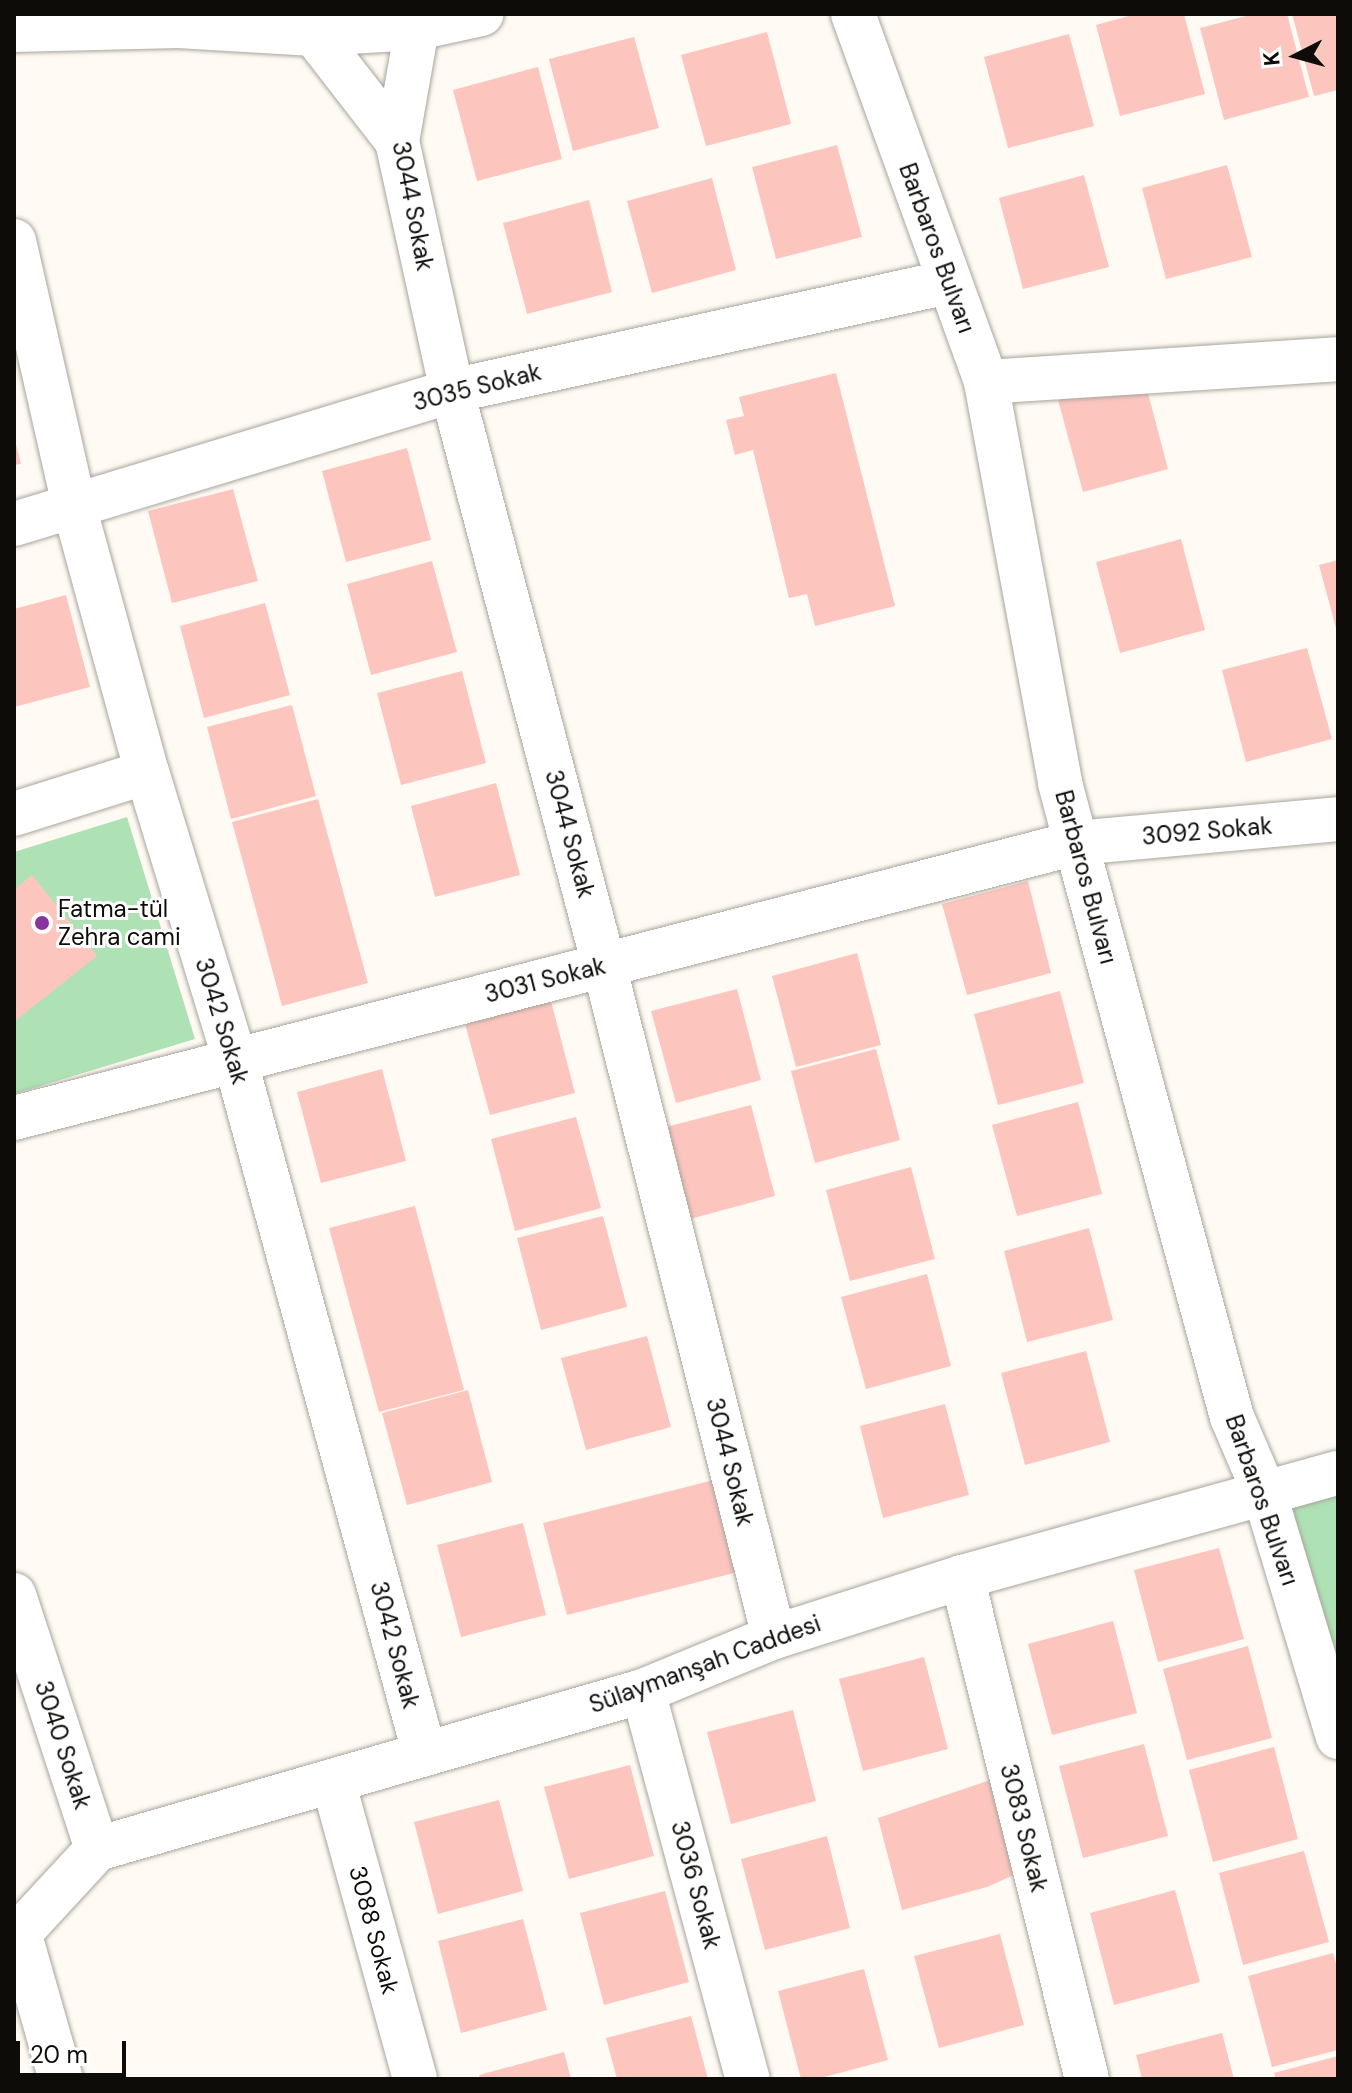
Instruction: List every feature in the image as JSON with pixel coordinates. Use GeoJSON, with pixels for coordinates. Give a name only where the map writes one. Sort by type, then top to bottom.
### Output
{"type":"FeatureCollection","features":[{"type":"Feature","properties":{"kind":"street"},"geometry":{"type":"LineString","coordinates":[[14,30],[176,20],[314,34],[417,28],[481,14]]}},
{"type":"Feature","properties":{"kind":"street","name":"Barbaros Bulvarı"},"geometry":{"type":"LineString","coordinates":[[853,14],[986,382],[1060,783],[1232,1417],[1264,1492],[1338,1737]]}},
{"type":"Feature","properties":{"kind":"street","name":"3044 Sokak"},"geometry":{"type":"LineString","coordinates":[[417,28],[397,141],[452,391],[604,965],[774,1637]]}},
{"type":"Feature","properties":{"kind":"street"},"geometry":{"type":"LineString","coordinates":[[314,34],[397,141]]}},
{"type":"Feature","properties":{"kind":"street","name":"3042 Sokak"},"geometry":{"type":"LineString","coordinates":[[14,241],[74,506],[147,772],[235,1059],[424,1752]]}},
{"type":"Feature","properties":{"kind":"street","name":"3035 Sokak"},"geometry":{"type":"LineString","coordinates":[[14,524],[452,391],[948,282]]}},
{"type":"Feature","properties":{"kind":"street"},"geometry":{"type":"LineString","coordinates":[[986,382],[1338,359]]}},
{"type":"Feature","properties":{"kind":"street"},"geometry":{"type":"LineString","coordinates":[[14,814],[147,772]]}},
{"type":"Feature","properties":{"kind":"street","name":"3092 Sokak"},"geometry":{"type":"LineString","coordinates":[[1076,843],[1338,819]]}},
{"type":"Feature","properties":{"kind":"street","name":"3031 Sokak"},"geometry":{"type":"LineString","coordinates":[[14,1118],[1076,843]]}},
{"type":"Feature","properties":{"kind":"street","name":"Sülaymanşah Caddesi"},"geometry":{"type":"LineString","coordinates":[[97,1849],[643,1691],[774,1637],[962,1577],[1338,1473]]}},
{"type":"Feature","properties":{"kind":"street","name":"3083 Sokak"},"geometry":{"type":"LineString","coordinates":[[962,1577],[1087,2079]]}},
{"type":"Feature","properties":{"kind":"street","name":"3040 Sokak"},"geometry":{"type":"LineString","coordinates":[[14,1595],[97,1849]]}},
{"type":"Feature","properties":{"kind":"street","name":"3036 Sokak"},"geometry":{"type":"LineString","coordinates":[[643,1691],[748,2079]]}},
{"type":"Feature","properties":{"kind":"street","name":"3088 Sokak"},"geometry":{"type":"LineString","coordinates":[[333,1781],[415,2079]]}},
{"type":"Feature","properties":{"kind":"street"},"geometry":{"type":"LineString","coordinates":[[61,2079],[16,1935],[97,1849]]}},
{"type":"Feature","properties":{"kind":"green space"},"geometry":{"type":"Polygon","coordinates":[[[127,817],[195,1039],[14,1094],[14,852],[127,817]]]}},
{"type":"Feature","properties":{"kind":"green space"},"geometry":{"type":"Polygon","coordinates":[[[1338,1473],[1338,1737],[1264,1492],[1338,1473]]]}},
{"type":"Feature","properties":{"kind":"building"},"geometry":{"type":"Polygon","coordinates":[[[1136,14],[1184,14],[1205,94],[1120,116],[1096,25],[1136,14]]]}},
{"type":"Feature","properties":{"kind":"building"},"geometry":{"type":"Polygon","coordinates":[[[1254,14],[1287,14],[1309,97],[1224,120],[1200,28],[1254,14]]]}},
{"type":"Feature","properties":{"kind":"building"},"geometry":{"type":"Polygon","coordinates":[[[1292,14],[1338,14],[1338,90],[1314,96],[1292,14]]]}},
{"type":"Feature","properties":{"kind":"building"},"geometry":{"type":"Polygon","coordinates":[[[767,32],[791,124],[706,146],[681,55],[767,32]]]}},
{"type":"Feature","properties":{"kind":"building"},"geometry":{"type":"Polygon","coordinates":[[[1069,34],[1094,126],[1008,148],[984,57],[1069,34]]]}},
{"type":"Feature","properties":{"kind":"building"},"geometry":{"type":"Polygon","coordinates":[[[634,37],[659,128],[573,151],[549,59],[634,37]]]}},
{"type":"Feature","properties":{"kind":"building"},"geometry":{"type":"Polygon","coordinates":[[[538,67],[562,159],[477,181],[453,90],[538,67]]]}},
{"type":"Feature","properties":{"kind":"building"},"geometry":{"type":"Polygon","coordinates":[[[837,145],[862,237],[776,259],[752,167],[837,145]]]}},
{"type":"Feature","properties":{"kind":"building"},"geometry":{"type":"Polygon","coordinates":[[[1227,165],[1252,257],[1166,279],[1142,188],[1227,165]]]}},
{"type":"Feature","properties":{"kind":"building"},"geometry":{"type":"Polygon","coordinates":[[[1084,175],[1109,267],[1023,289],[999,198],[1084,175]]]}},
{"type":"Feature","properties":{"kind":"building"},"geometry":{"type":"Polygon","coordinates":[[[712,178],[736,270],[652,293],[627,201],[712,178]]]}},
{"type":"Feature","properties":{"kind":"building"},"geometry":{"type":"Polygon","coordinates":[[[589,200],[612,292],[527,314],[503,223],[589,200]]]}},
{"type":"Feature","properties":{"kind":"building"},"geometry":{"type":"Polygon","coordinates":[[[836,373],[895,606],[815,626],[807,594],[789,598],[753,450],[735,455],[726,420],[744,416],[739,397],[836,373]]]}},
{"type":"Feature","properties":{"kind":"building"},"geometry":{"type":"Polygon","coordinates":[[[1144,378],[1168,469],[1083,492],[1058,400],[1144,378]]]}},
{"type":"Feature","properties":{"kind":"building"},"geometry":{"type":"Polygon","coordinates":[[[14,436],[21,464],[14,465],[14,436]]]}},
{"type":"Feature","properties":{"kind":"building"},"geometry":{"type":"Polygon","coordinates":[[[407,448],[431,540],[346,562],[322,471],[407,448]]]}},
{"type":"Feature","properties":{"kind":"building"},"geometry":{"type":"Polygon","coordinates":[[[233,489],[258,581],[172,603],[148,511],[233,489]]]}},
{"type":"Feature","properties":{"kind":"building"},"geometry":{"type":"Polygon","coordinates":[[[1181,539],[1205,630],[1120,653],[1096,562],[1181,539]]]}},
{"type":"Feature","properties":{"kind":"building"},"geometry":{"type":"Polygon","coordinates":[[[1338,560],[1338,631],[1337,632],[1319,565],[1338,560]]]}},
{"type":"Feature","properties":{"kind":"building"},"geometry":{"type":"Polygon","coordinates":[[[432,561],[457,652],[371,675],[347,584],[432,561]]]}},
{"type":"Feature","properties":{"kind":"building"},"geometry":{"type":"Polygon","coordinates":[[[66,595],[90,687],[14,707],[14,609],[66,595]]]}},
{"type":"Feature","properties":{"kind":"building"},"geometry":{"type":"Polygon","coordinates":[[[265,603],[290,695],[204,718],[180,626],[265,603]]]}},
{"type":"Feature","properties":{"kind":"building"},"geometry":{"type":"Polygon","coordinates":[[[1307,648],[1332,739],[1246,762],[1222,670],[1307,648]]]}},
{"type":"Feature","properties":{"kind":"building"},"geometry":{"type":"Polygon","coordinates":[[[462,671],[486,763],[401,785],[377,693],[462,671]]]}},
{"type":"Feature","properties":{"kind":"building"},"geometry":{"type":"Polygon","coordinates":[[[292,705],[316,796],[231,819],[207,727],[292,705]]]}},
{"type":"Feature","properties":{"kind":"building"},"geometry":{"type":"Polygon","coordinates":[[[496,783],[520,875],[435,897],[411,806],[496,783]]]}},
{"type":"Feature","properties":{"kind":"building"},"geometry":{"type":"Polygon","coordinates":[[[318,799],[368,983],[282,1006],[232,822],[318,799]]]}},
{"type":"Feature","properties":{"kind":"building","name":"Fatma-tül Zehra cami"},"geometry":{"type":"Polygon","coordinates":[[[32,875],[97,956],[14,1022],[14,890],[32,875]]]}},
{"type":"Feature","properties":{"kind":"building"},"geometry":{"type":"Polygon","coordinates":[[[1028,881],[1051,973],[967,995],[942,904],[1028,881]]]}},
{"type":"Feature","properties":{"kind":"building"},"geometry":{"type":"Polygon","coordinates":[[[857,953],[881,1045],[796,1067],[772,976],[857,953]]]}},
{"type":"Feature","properties":{"kind":"building"},"geometry":{"type":"Polygon","coordinates":[[[737,989],[761,1080],[676,1103],[651,1011],[737,989]]]}},
{"type":"Feature","properties":{"kind":"building"},"geometry":{"type":"Polygon","coordinates":[[[1060,991],[1084,1083],[998,1105],[974,1014],[1060,991]]]}},
{"type":"Feature","properties":{"kind":"building"},"geometry":{"type":"Polygon","coordinates":[[[551,1001],[575,1093],[490,1115],[465,1024],[551,1001]]]}},
{"type":"Feature","properties":{"kind":"building"},"geometry":{"type":"Polygon","coordinates":[[[876,1049],[900,1140],[815,1163],[791,1071],[876,1049]]]}},
{"type":"Feature","properties":{"kind":"building"},"geometry":{"type":"Polygon","coordinates":[[[382,1069],[406,1161],[321,1183],[297,1092],[382,1069]]]}},
{"type":"Feature","properties":{"kind":"building"},"geometry":{"type":"Polygon","coordinates":[[[1078,1102],[1102,1194],[1017,1216],[992,1125],[1078,1102]]]}},
{"type":"Feature","properties":{"kind":"building"},"geometry":{"type":"Polygon","coordinates":[[[751,1105],[775,1196],[690,1219],[666,1127],[751,1105]]]}},
{"type":"Feature","properties":{"kind":"building"},"geometry":{"type":"Polygon","coordinates":[[[576,1117],[601,1208],[515,1231],[491,1139],[576,1117]]]}},
{"type":"Feature","properties":{"kind":"building"},"geometry":{"type":"Polygon","coordinates":[[[911,1167],[935,1259],[850,1281],[826,1190],[911,1167]]]}},
{"type":"Feature","properties":{"kind":"building"},"geometry":{"type":"Polygon","coordinates":[[[415,1206],[464,1390],[379,1412],[329,1228],[415,1206]]]}},
{"type":"Feature","properties":{"kind":"building"},"geometry":{"type":"Polygon","coordinates":[[[603,1216],[627,1307],[541,1330],[517,1238],[603,1216]]]}},
{"type":"Feature","properties":{"kind":"building"},"geometry":{"type":"Polygon","coordinates":[[[1089,1228],[1113,1320],[1027,1342],[1004,1251],[1089,1228]]]}},
{"type":"Feature","properties":{"kind":"building"},"geometry":{"type":"Polygon","coordinates":[[[927,1274],[951,1366],[866,1389],[841,1297],[927,1274]]]}},
{"type":"Feature","properties":{"kind":"building"},"geometry":{"type":"Polygon","coordinates":[[[647,1336],[671,1427],[586,1450],[561,1358],[647,1336]]]}},
{"type":"Feature","properties":{"kind":"building"},"geometry":{"type":"Polygon","coordinates":[[[1086,1351],[1110,1442],[1025,1465],[1001,1373],[1086,1351]]]}},
{"type":"Feature","properties":{"kind":"building"},"geometry":{"type":"Polygon","coordinates":[[[468,1390],[492,1482],[407,1505],[382,1413],[468,1390]]]}},
{"type":"Feature","properties":{"kind":"building"},"geometry":{"type":"Polygon","coordinates":[[[945,1404],[969,1495],[883,1518],[860,1426],[945,1404]]]}},
{"type":"Feature","properties":{"kind":"building"},"geometry":{"type":"Polygon","coordinates":[[[714,1480],[738,1572],[567,1615],[543,1523],[714,1480]]]}},
{"type":"Feature","properties":{"kind":"building"},"geometry":{"type":"Polygon","coordinates":[[[523,1523],[546,1615],[461,1637],[437,1545],[523,1523]]]}},
{"type":"Feature","properties":{"kind":"building"},"geometry":{"type":"Polygon","coordinates":[[[1219,1548],[1244,1639],[1158,1662],[1134,1570],[1219,1548]]]}},
{"type":"Feature","properties":{"kind":"building"},"geometry":{"type":"Polygon","coordinates":[[[1113,1621],[1137,1713],[1052,1735],[1028,1644],[1113,1621]]]}},
{"type":"Feature","properties":{"kind":"building"},"geometry":{"type":"Polygon","coordinates":[[[1248,1646],[1272,1738],[1187,1760],[1163,1669],[1248,1646]]]}},
{"type":"Feature","properties":{"kind":"building"},"geometry":{"type":"Polygon","coordinates":[[[924,1657],[948,1749],[863,1771],[839,1679],[924,1657]]]}},
{"type":"Feature","properties":{"kind":"building"},"geometry":{"type":"Polygon","coordinates":[[[793,1710],[816,1801],[731,1824],[707,1732],[793,1710]]]}},
{"type":"Feature","properties":{"kind":"building"},"geometry":{"type":"Polygon","coordinates":[[[1144,1744],[1168,1836],[1083,1858],[1059,1766],[1144,1744]]]}},
{"type":"Feature","properties":{"kind":"building"},"geometry":{"type":"Polygon","coordinates":[[[1274,1747],[1298,1839],[1213,1862],[1189,1770],[1274,1747]]]}},
{"type":"Feature","properties":{"kind":"building"},"geometry":{"type":"Polygon","coordinates":[[[630,1765],[654,1856],[569,1879],[544,1787],[630,1765]]]}},
{"type":"Feature","properties":{"kind":"building"},"geometry":{"type":"Polygon","coordinates":[[[996,1778],[1016,1874],[987,1887],[902,1910],[878,1818],[996,1778]]]}},
{"type":"Feature","properties":{"kind":"building"},"geometry":{"type":"Polygon","coordinates":[[[499,1800],[523,1891],[438,1914],[414,1822],[499,1800]]]}},
{"type":"Feature","properties":{"kind":"building"},"geometry":{"type":"Polygon","coordinates":[[[827,1836],[850,1928],[765,1950],[741,1859],[827,1836]]]}},
{"type":"Feature","properties":{"kind":"building"},"geometry":{"type":"Polygon","coordinates":[[[1304,1851],[1329,1942],[1243,1965],[1219,1873],[1304,1851]]]}},
{"type":"Feature","properties":{"kind":"building"},"geometry":{"type":"Polygon","coordinates":[[[1175,1890],[1200,1982],[1114,2005],[1090,1913],[1175,1890]]]}},
{"type":"Feature","properties":{"kind":"building"},"geometry":{"type":"Polygon","coordinates":[[[665,1891],[689,1982],[604,2005],[580,1913],[665,1891]]]}},
{"type":"Feature","properties":{"kind":"building"},"geometry":{"type":"Polygon","coordinates":[[[523,1919],[547,2010],[461,2033],[438,1941],[523,1919]]]}},
{"type":"Feature","properties":{"kind":"building"},"geometry":{"type":"Polygon","coordinates":[[[1000,1934],[1024,2025],[939,2048],[914,1956],[1000,1934]]]}},
{"type":"Feature","properties":{"kind":"building"},"geometry":{"type":"Polygon","coordinates":[[[1333,1953],[1338,1970],[1338,2050],[1272,2067],[1248,1976],[1333,1953]]]}},
{"type":"Feature","properties":{"kind":"building"},"geometry":{"type":"Polygon","coordinates":[[[864,1969],[888,2060],[817,2079],[801,2079],[778,1991],[864,1969]]]}},
{"type":"Feature","properties":{"kind":"building"},"geometry":{"type":"Polygon","coordinates":[[[691,2016],[708,2079],[617,2079],[606,2038],[691,2016]]]}},
{"type":"Feature","properties":{"kind":"building"},"geometry":{"type":"Polygon","coordinates":[[[1222,2033],[1234,2079],[1142,2079],[1136,2055],[1222,2033]]]}},
{"type":"Feature","properties":{"kind":"building"},"geometry":{"type":"Polygon","coordinates":[[[564,2052],[571,2079],[480,2079],[479,2075],[564,2052]]]}},
{"type":"Feature","properties":{"kind":"building"},"geometry":{"type":"Polygon","coordinates":[[[1338,2056],[1338,2079],[1276,2079],[1274,2073],[1338,2056]]]}},
{"type":"Feature","properties":{"kind":"place","name":"Fatma-tül Zehra cami"},"geometry":{"type":"Point","coordinates":[42,923]}}]}
